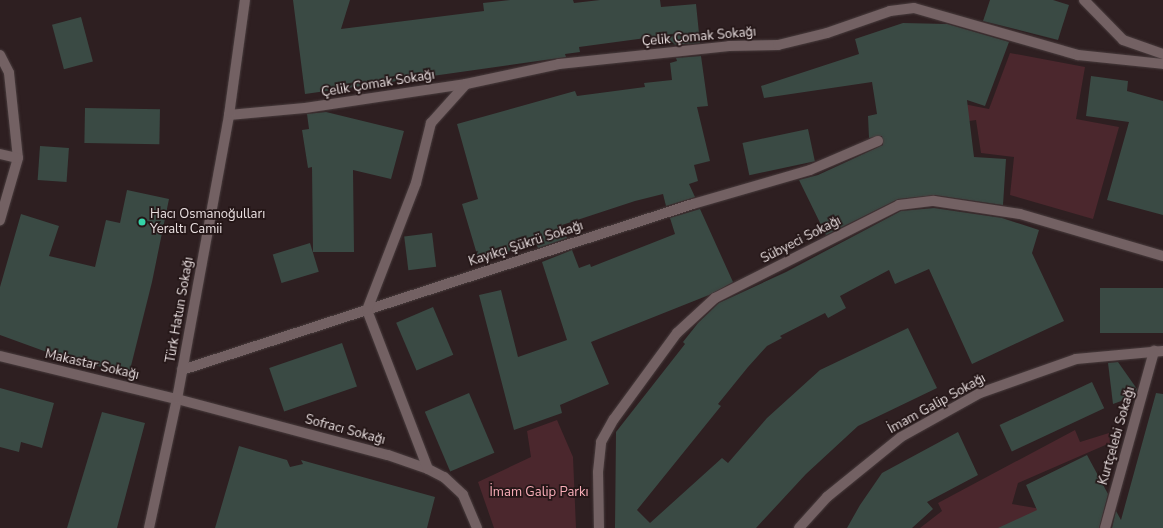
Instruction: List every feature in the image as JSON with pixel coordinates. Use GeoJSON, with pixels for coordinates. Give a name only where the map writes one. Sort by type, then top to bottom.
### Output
{"type":"FeatureCollection","features":[{"type":"Feature","properties":{"kind":"street","name":"Türk Hatun Sokağı"},"geometry":{"type":"LineString","coordinates":[[149,528],[177,399],[229,115],[246,0]]}},
{"type":"Feature","properties":{"kind":"street"},"geometry":{"type":"LineString","coordinates":[[1084,0],[1123,40],[1163,54]]}},
{"type":"Feature","properties":{"kind":"street","name":"Çelik Çomak Sokağı"},"geometry":{"type":"LineString","coordinates":[[229,115],[305,108],[466,84],[559,64],[729,46],[778,45],[827,34],[890,11],[914,8],[1078,55],[1163,64]]}},
{"type":"Feature","properties":{"kind":"street"},"geometry":{"type":"LineString","coordinates":[[0,55],[9,73],[18,158],[0,220]]}},
{"type":"Feature","properties":{"kind":"street"},"geometry":{"type":"LineString","coordinates":[[428,469],[367,310],[416,183],[431,123],[466,84]]}},
{"type":"Feature","properties":{"kind":"street","name":"Kayıkçı Şükrü Sokağı"},"geometry":{"type":"LineString","coordinates":[[182,370],[693,204],[810,170],[878,141]]}},
{"type":"Feature","properties":{"kind":"street"},"geometry":{"type":"LineString","coordinates":[[0,154],[18,158]]}},
{"type":"Feature","properties":{"kind":"street","name":"Sübyeci Sokağı"},"geometry":{"type":"LineString","coordinates":[[598,528],[598,472],[601,442],[614,419],[677,333],[714,298],[899,205],[934,200],[1020,214],[1163,256]]}},
{"type":"Feature","properties":{"kind":"street","name":"İmam Galip Sokağı"},"geometry":{"type":"LineString","coordinates":[[799,528],[827,496],[901,437],[980,393],[1076,359],[1159,351]]}},
{"type":"Feature","properties":{"kind":"street","name":"Kurtçelebi Sokağı"},"geometry":{"type":"LineString","coordinates":[[1105,528],[1159,351]]}},
{"type":"Feature","properties":{"kind":"street","name":"Makastar Sokağı"},"geometry":{"type":"LineString","coordinates":[[0,356],[177,399]]}},
{"type":"Feature","properties":{"kind":"street","name":"Sofracı Sokağı"},"geometry":{"type":"LineString","coordinates":[[177,399],[388,455],[428,469],[444,478],[463,495],[477,528]]}},
{"type":"Feature","properties":{"kind":"green space"},"geometry":{"type":"Polygon","coordinates":[[[1010,53],[1085,67],[1076,119],[1119,127],[1093,219],[1010,195],[1014,157],[981,153],[976,120],[927,127],[923,96],[989,109],[1010,53]]]}},
{"type":"Feature","properties":{"kind":"green space","name":"İmam Galip Parkı"},"geometry":{"type":"Polygon","coordinates":[[[557,420],[573,457],[576,528],[494,528],[478,482],[531,457],[527,431],[557,420]]]}},
{"type":"Feature","properties":{"kind":"green space"},"geometry":{"type":"Polygon","coordinates":[[[1075,430],[1080,442],[1109,433],[1110,443],[1018,483],[1012,504],[1088,517],[1012,528],[920,528],[942,511],[938,503],[1075,430]]]}},
{"type":"Feature","properties":{"kind":"building"},"geometry":{"type":"Polygon","coordinates":[[[293,0],[350,0],[341,29],[484,11],[483,3],[510,0],[573,0],[574,3],[600,0],[660,0],[661,7],[696,4],[700,43],[669,45],[668,35],[579,47],[580,52],[565,54],[566,57],[305,94],[293,0]]]}},
{"type":"Feature","properties":{"kind":"building"},"geometry":{"type":"Polygon","coordinates":[[[990,0],[1053,0],[1069,5],[1058,40],[983,21],[990,0]]]}},
{"type":"Feature","properties":{"kind":"building"},"geometry":{"type":"Polygon","coordinates":[[[81,17],[93,61],[64,69],[52,25],[81,17]]]}},
{"type":"Feature","properties":{"kind":"building"},"geometry":{"type":"Polygon","coordinates":[[[903,23],[947,24],[1009,42],[985,106],[967,100],[974,157],[1006,159],[1003,205],[935,195],[898,199],[826,235],[799,180],[818,175],[883,145],[882,136],[869,138],[868,116],[877,114],[872,82],[764,98],[761,86],[859,54],[855,39],[903,23]]]}},
{"type":"Feature","properties":{"kind":"building"},"geometry":{"type":"Polygon","coordinates":[[[701,56],[708,106],[697,107],[710,161],[694,165],[698,181],[689,184],[695,197],[666,206],[663,194],[635,201],[562,225],[567,238],[538,248],[536,243],[479,261],[462,204],[478,199],[457,124],[575,91],[577,96],[645,87],[644,83],[672,80],[670,63],[677,61],[676,58],[701,56]]]}},
{"type":"Feature","properties":{"kind":"building"},"geometry":{"type":"Polygon","coordinates":[[[1091,76],[1128,81],[1127,91],[1163,101],[1163,215],[1107,200],[1129,122],[1086,116],[1091,76]]]}},
{"type":"Feature","properties":{"kind":"building"},"geometry":{"type":"Polygon","coordinates":[[[85,108],[160,109],[159,144],[84,143],[85,108]]]}},
{"type":"Feature","properties":{"kind":"building"},"geometry":{"type":"Polygon","coordinates":[[[326,112],[404,131],[391,179],[353,170],[354,252],[313,252],[312,167],[308,168],[302,130],[309,129],[307,114],[326,112]]]}},
{"type":"Feature","properties":{"kind":"building"},"geometry":{"type":"Polygon","coordinates":[[[808,129],[815,161],[749,175],[742,143],[808,129]]]}},
{"type":"Feature","properties":{"kind":"building"},"geometry":{"type":"Polygon","coordinates":[[[40,146],[69,148],[67,182],[38,180],[40,146]]]}},
{"type":"Feature","properties":{"kind":"building"},"geometry":{"type":"Polygon","coordinates":[[[127,190],[169,199],[152,282],[129,374],[55,355],[0,335],[0,287],[21,214],[59,226],[49,256],[95,267],[106,220],[120,223],[127,190]]]}},
{"type":"Feature","properties":{"kind":"building"},"geometry":{"type":"Polygon","coordinates":[[[934,208],[1002,218],[1039,230],[1032,253],[1064,321],[972,364],[929,269],[895,284],[889,270],[840,296],[846,308],[828,318],[825,313],[780,336],[782,338],[767,346],[718,404],[721,406],[637,510],[650,523],[722,458],[728,463],[767,418],[820,370],[908,328],[937,388],[858,426],[806,474],[756,528],[615,528],[616,432],[685,344],[683,342],[698,323],[719,303],[786,272],[901,211],[934,208]]]}},
{"type":"Feature","properties":{"kind":"building"},"geometry":{"type":"Polygon","coordinates":[[[700,209],[733,282],[709,295],[591,342],[609,384],[560,405],[562,413],[514,430],[479,295],[501,290],[518,357],[567,340],[542,262],[572,250],[579,268],[590,264],[591,267],[675,234],[670,218],[700,209]]]}},
{"type":"Feature","properties":{"kind":"building"},"geometry":{"type":"Polygon","coordinates":[[[432,233],[436,267],[408,270],[404,236],[432,233]]]}},
{"type":"Feature","properties":{"kind":"building"},"geometry":{"type":"Polygon","coordinates":[[[310,243],[319,272],[281,283],[273,254],[310,243]]]}},
{"type":"Feature","properties":{"kind":"building"},"geometry":{"type":"Polygon","coordinates":[[[1100,288],[1163,288],[1163,333],[1100,333],[1100,288]]]}},
{"type":"Feature","properties":{"kind":"building"},"geometry":{"type":"Polygon","coordinates":[[[433,307],[453,355],[416,370],[396,323],[433,307]]]}},
{"type":"Feature","properties":{"kind":"building"},"geometry":{"type":"Polygon","coordinates":[[[342,343],[357,386],[284,412],[269,368],[342,343]]]}},
{"type":"Feature","properties":{"kind":"building"},"geometry":{"type":"Polygon","coordinates":[[[1118,362],[1137,389],[1135,396],[1113,404],[1108,363],[1118,362]]]}},
{"type":"Feature","properties":{"kind":"building"},"geometry":{"type":"Polygon","coordinates":[[[1092,382],[1104,408],[1012,451],[1000,425],[1092,382]]]}},
{"type":"Feature","properties":{"kind":"building"},"geometry":{"type":"Polygon","coordinates":[[[0,388],[54,403],[42,448],[21,442],[19,452],[0,447],[0,388]]]}},
{"type":"Feature","properties":{"kind":"building"},"geometry":{"type":"Polygon","coordinates":[[[469,393],[494,453],[450,472],[425,412],[469,393]]]}},
{"type":"Feature","properties":{"kind":"building"},"geometry":{"type":"Polygon","coordinates":[[[1156,393],[1163,394],[1163,528],[1112,528],[1116,511],[1121,520],[1156,393]]]}},
{"type":"Feature","properties":{"kind":"building"},"geometry":{"type":"Polygon","coordinates":[[[102,412],[145,423],[117,528],[67,528],[102,412]]]}},
{"type":"Feature","properties":{"kind":"building"},"geometry":{"type":"Polygon","coordinates":[[[958,432],[978,475],[927,502],[933,509],[912,528],[847,528],[860,505],[882,473],[958,432]]]}},
{"type":"Feature","properties":{"kind":"building"},"geometry":{"type":"Polygon","coordinates":[[[239,446],[287,460],[290,467],[303,464],[301,460],[435,497],[427,528],[215,528],[239,446]]]}},
{"type":"Feature","properties":{"kind":"building"},"geometry":{"type":"Polygon","coordinates":[[[1087,455],[1108,494],[1099,528],[998,528],[1037,510],[1026,485],[1087,455]]]}},
{"type":"Feature","properties":{"kind":"place","name":"Hacı Osmanoğulları Yeraltı Camii"},"geometry":{"type":"Point","coordinates":[142,222]}}]}
